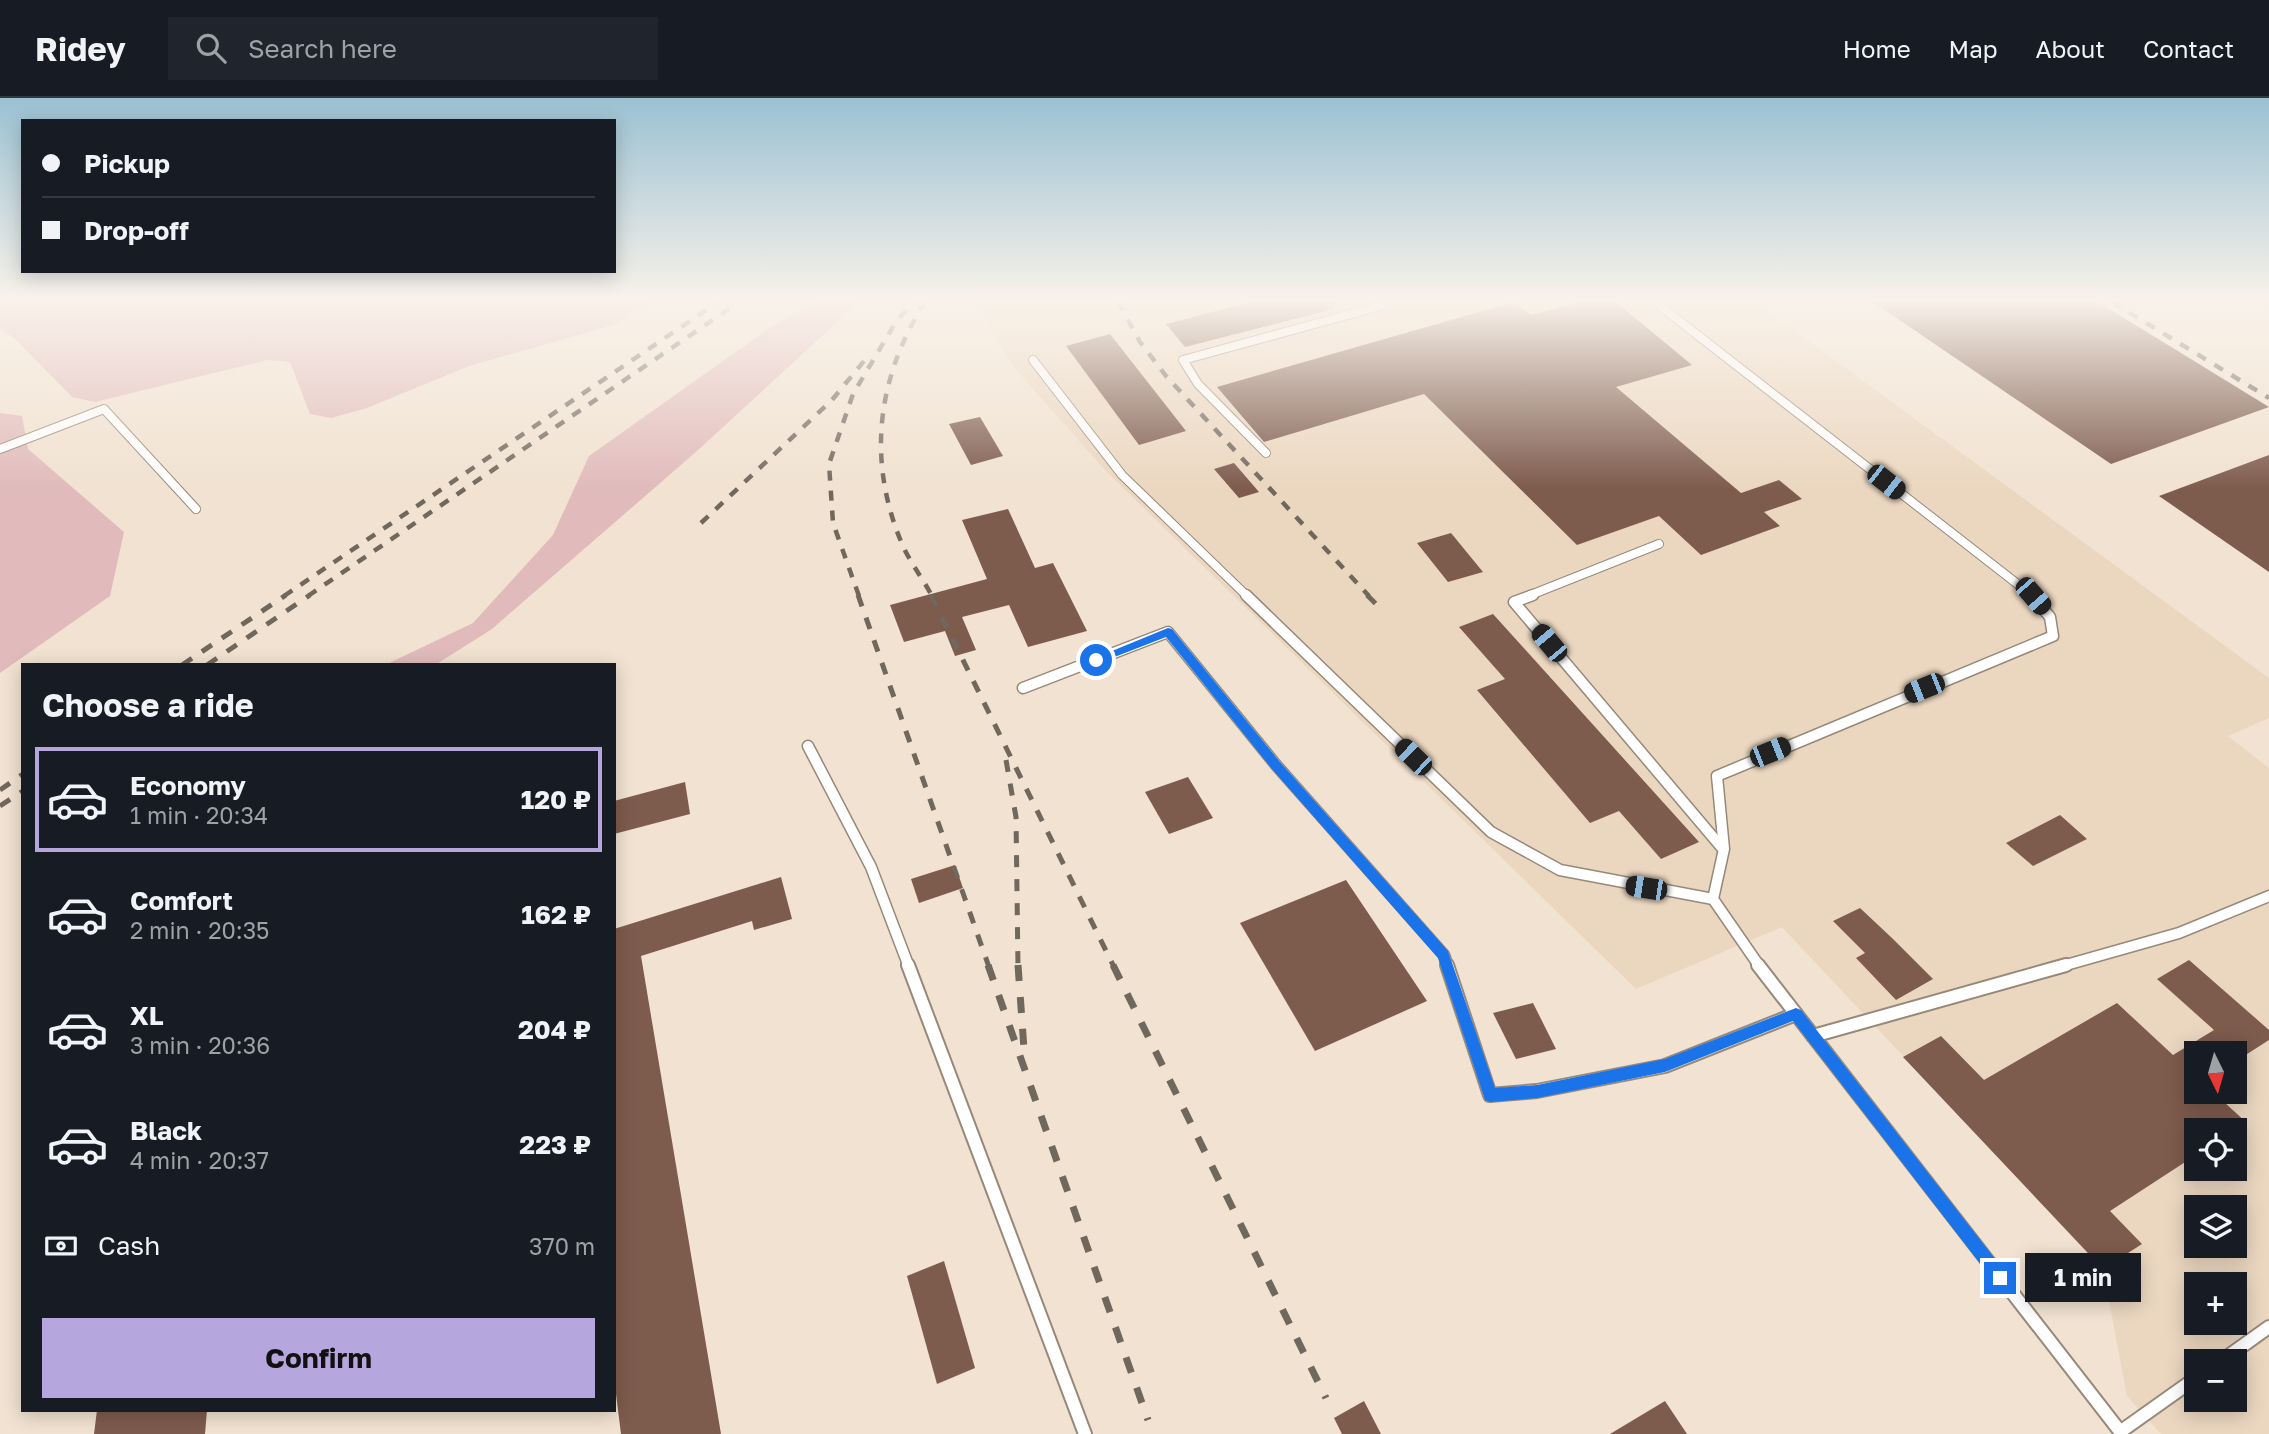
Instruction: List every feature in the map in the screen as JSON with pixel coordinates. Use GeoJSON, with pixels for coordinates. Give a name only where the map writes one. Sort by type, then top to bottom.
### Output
{"type":"FeatureCollection","features":[{"type":"Feature","properties":{"kind":"lane"},"geometry":{"type":"LineString","coordinates":[[1036,364],[1122,475],[1491,832],[1560,870],[1713,899]]}},
{"type":"Feature","properties":{"kind":"lane"},"geometry":{"type":"LineString","coordinates":[[1186,364],[1198,384],[1266,453]]}},
{"type":"Feature","properties":{"kind":"lane"},"geometry":{"type":"LineString","coordinates":[[1735,364],[2033,596],[2050,617],[2053,636],[1717,776],[1724,849],[1713,899],[1742,944],[2121,1433],[2184,1387]]}},
{"type":"Feature","properties":{"kind":"lane"},"geometry":{"type":"LineString","coordinates":[[0,449],[104,408],[196,509]]}},
{"type":"Feature","properties":{"kind":"lane"},"geometry":{"type":"LineString","coordinates":[[1658,544],[1514,602],[1724,849]]}},
{"type":"Feature","properties":{"kind":"lane"},"geometry":{"type":"LineString","coordinates":[[1023,688],[1168,632],[1276,765],[1444,955],[1490,1095],[1537,1091],[1665,1066],[1796,1014]]}},
{"type":"Feature","properties":{"kind":"lane"},"geometry":{"type":"LineString","coordinates":[[808,746],[871,867],[1085,1434]]}},
{"type":"Feature","properties":{"kind":"lane"},"geometry":{"type":"LineString","coordinates":[[1813,1036],[2179,933],[2269,896]]}},
{"type":"Feature","properties":{"kind":"lane"},"geometry":{"type":"LineString","coordinates":[[2238,1349],[2269,1327]]}},
{"type":"Feature","properties":{"kind":"shaded area"},"geometry":{"type":"Polygon","coordinates":[[[40,364],[249,364],[95,402],[72,397],[40,364]]]}},
{"type":"Feature","properties":{"kind":"shaded area"},"geometry":{"type":"Polygon","coordinates":[[[291,364],[475,364],[367,408],[331,418],[310,414],[291,364]]]}},
{"type":"Feature","properties":{"kind":"shaded area"},"geometry":{"type":"Polygon","coordinates":[[[718,364],[791,364],[697,451],[492,629],[438,663],[389,663],[473,623],[553,535],[589,456],[718,364]]]}},
{"type":"Feature","properties":{"kind":"shaded area"},"geometry":{"type":"Polygon","coordinates":[[[1012,364],[1840,364],[2269,678],[2269,718],[2228,736],[2269,768],[2269,1434],[2161,1434],[2127,1396],[2103,1269],[1782,927],[1636,989],[1104,469],[1012,364]]]}},
{"type":"Feature","properties":{"kind":"shaded area"},"geometry":{"type":"Polygon","coordinates":[[[0,413],[22,416],[28,449],[124,532],[110,596],[0,673],[0,413]]]}},
{"type":"Feature","properties":{"kind":"building"},"geometry":{"type":"Polygon","coordinates":[[[1080,364],[1134,364],[1186,431],[1139,445],[1080,364]]]}},
{"type":"Feature","properties":{"kind":"building"},"geometry":{"type":"Polygon","coordinates":[[[1296,364],[1691,364],[1616,387],[1741,493],[1779,480],[1802,499],[1764,512],[1780,526],[1701,555],[1659,516],[1577,545],[1424,394],[1264,442],[1217,387],[1296,364]]]}},
{"type":"Feature","properties":{"kind":"building"},"geometry":{"type":"Polygon","coordinates":[[[1965,364],[2200,364],[2269,407],[2111,464],[1965,364]]]}},
{"type":"Feature","properties":{"kind":"building"},"geometry":{"type":"Polygon","coordinates":[[[980,417],[1003,456],[971,465],[949,424],[980,417]]]}},
{"type":"Feature","properties":{"kind":"building"},"geometry":{"type":"Polygon","coordinates":[[[2269,455],[2269,572],[2159,496],[2269,455]]]}},
{"type":"Feature","properties":{"kind":"building"},"geometry":{"type":"Polygon","coordinates":[[[1234,463],[1259,492],[1239,498],[1214,469],[1234,463]]]}},
{"type":"Feature","properties":{"kind":"building"},"geometry":{"type":"Polygon","coordinates":[[[1008,509],[1035,568],[1053,563],[1087,631],[1028,647],[1009,605],[962,617],[976,650],[955,656],[945,631],[904,642],[890,605],[987,579],[962,520],[1008,509]]]}},
{"type":"Feature","properties":{"kind":"building"},"geometry":{"type":"Polygon","coordinates":[[[1451,533],[1483,572],[1448,582],[1417,543],[1451,533]]]}},
{"type":"Feature","properties":{"kind":"building"},"geometry":{"type":"Polygon","coordinates":[[[1493,614],[1699,842],[1661,859],[1619,811],[1590,823],[1477,690],[1505,679],[1459,627],[1493,614]]]}},
{"type":"Feature","properties":{"kind":"building"},"geometry":{"type":"Polygon","coordinates":[[[1188,777],[1213,818],[1169,834],[1145,792],[1188,777]]]}},
{"type":"Feature","properties":{"kind":"building"},"geometry":{"type":"Polygon","coordinates":[[[685,782],[690,814],[616,833],[616,800],[685,782]]]}},
{"type":"Feature","properties":{"kind":"building"},"geometry":{"type":"Polygon","coordinates":[[[2060,815],[2087,839],[2033,866],[2006,843],[2060,815]]]}},
{"type":"Feature","properties":{"kind":"building"},"geometry":{"type":"Polygon","coordinates":[[[955,865],[963,888],[919,903],[911,879],[955,865]]]}},
{"type":"Feature","properties":{"kind":"building"},"geometry":{"type":"Polygon","coordinates":[[[781,877],[792,919],[754,930],[752,921],[641,956],[721,1434],[621,1434],[616,1394],[616,928],[781,877]]]}},
{"type":"Feature","properties":{"kind":"building"},"geometry":{"type":"Polygon","coordinates":[[[1346,880],[1427,1001],[1315,1051],[1240,923],[1346,880]]]}},
{"type":"Feature","properties":{"kind":"building"},"geometry":{"type":"Polygon","coordinates":[[[1860,908],[1933,979],[1896,1000],[1856,958],[1865,953],[1833,921],[1860,908]]]}},
{"type":"Feature","properties":{"kind":"building"},"geometry":{"type":"Polygon","coordinates":[[[2189,960],[2269,1030],[2269,1040],[2247,1054],[2247,1041],[2196,1041],[2214,1030],[2157,979],[2189,960]]]}},
{"type":"Feature","properties":{"kind":"building"},"geometry":{"type":"Polygon","coordinates":[[[1533,1003],[1556,1049],[1516,1059],[1493,1013],[1533,1003]]]}},
{"type":"Feature","properties":{"kind":"building"},"geometry":{"type":"Polygon","coordinates":[[[2117,1003],[2173,1055],[2184,1048],[2184,1104],[2226,1104],[2242,1118],[2184,1118],[2184,1163],[2110,1211],[2142,1244],[2103,1269],[1903,1057],[1941,1036],[1984,1080],[2117,1003]]]}},
{"type":"Feature","properties":{"kind":"building"},"geometry":{"type":"Polygon","coordinates":[[[944,1261],[975,1368],[937,1384],[907,1276],[944,1261]]]}},
{"type":"Feature","properties":{"kind":"building"},"geometry":{"type":"Polygon","coordinates":[[[1364,1401],[1381,1434],[1342,1434],[1334,1418],[1364,1401]]]}},
{"type":"Feature","properties":{"kind":"building"},"geometry":{"type":"Polygon","coordinates":[[[1665,1401],[1687,1434],[1610,1434],[1665,1401]]]}},
{"type":"Feature","properties":{"kind":"building"},"geometry":{"type":"Polygon","coordinates":[[[97,1412],[207,1412],[205,1434],[94,1434],[97,1412]]]}},
{"type":"Feature","properties":{"kind":"railway"},"geometry":{"type":"LineString","coordinates":[[284,596],[626,364]]}},
{"type":"Feature","properties":{"kind":"railway"},"geometry":{"type":"LineString","coordinates":[[308,596],[648,364]]}},
{"type":"Feature","properties":{"kind":"railway"},"geometry":{"type":"LineString","coordinates":[[701,523],[832,400],[861,364]]}},
{"type":"Feature","properties":{"kind":"railway"},"geometry":{"type":"LineString","coordinates":[[859,596],[833,523],[829,464],[853,394],[871,364]]}},
{"type":"Feature","properties":{"kind":"railway"},"geometry":{"type":"LineString","coordinates":[[895,364],[882,418],[883,478],[900,539],[932,596]]}},
{"type":"Feature","properties":{"kind":"railway"},"geometry":{"type":"LineString","coordinates":[[1157,364],[1369,596]]}},
{"type":"Feature","properties":{"kind":"railway"},"geometry":{"type":"LineString","coordinates":[[2214,364],[2269,398]]}},
{"type":"Feature","properties":{"kind":"railway"},"geometry":{"type":"LineString","coordinates":[[185,663],[286,595]]}},
{"type":"Feature","properties":{"kind":"railway"},"geometry":{"type":"LineString","coordinates":[[210,663],[310,595]]}},
{"type":"Feature","properties":{"kind":"railway"},"geometry":{"type":"LineString","coordinates":[[858,595],[989,967]]}},
{"type":"Feature","properties":{"kind":"railway"},"geometry":{"type":"LineString","coordinates":[[931,595],[1114,967]]}},
{"type":"Feature","properties":{"kind":"railway"},"geometry":{"type":"LineString","coordinates":[[1367,595],[1376,604]]}},
{"type":"Feature","properties":{"kind":"railway"},"geometry":{"type":"LineString","coordinates":[[1006,760],[1016,817],[1018,967]]}},
{"type":"Feature","properties":{"kind":"railway"},"geometry":{"type":"LineString","coordinates":[[0,790],[21,775]]}},
{"type":"Feature","properties":{"kind":"railway"},"geometry":{"type":"LineString","coordinates":[[0,806],[21,792]]}},
{"type":"Feature","properties":{"kind":"railway"},"geometry":{"type":"LineString","coordinates":[[988,965],[1148,1420]]}},
{"type":"Feature","properties":{"kind":"railway"},"geometry":{"type":"LineString","coordinates":[[1018,965],[1024,1049]]}},
{"type":"Feature","properties":{"kind":"railway"},"geometry":{"type":"LineString","coordinates":[[1113,965],[1326,1398]]}},
{"type":"Feature","properties":{"kind":"route"},"geometry":{"type":"LineString","coordinates":[[1096,660],[1168,632],[1276,765],[1444,955],[1490,1095],[1537,1091],[1665,1066],[1796,1014],[2000,1278]]}}]}
